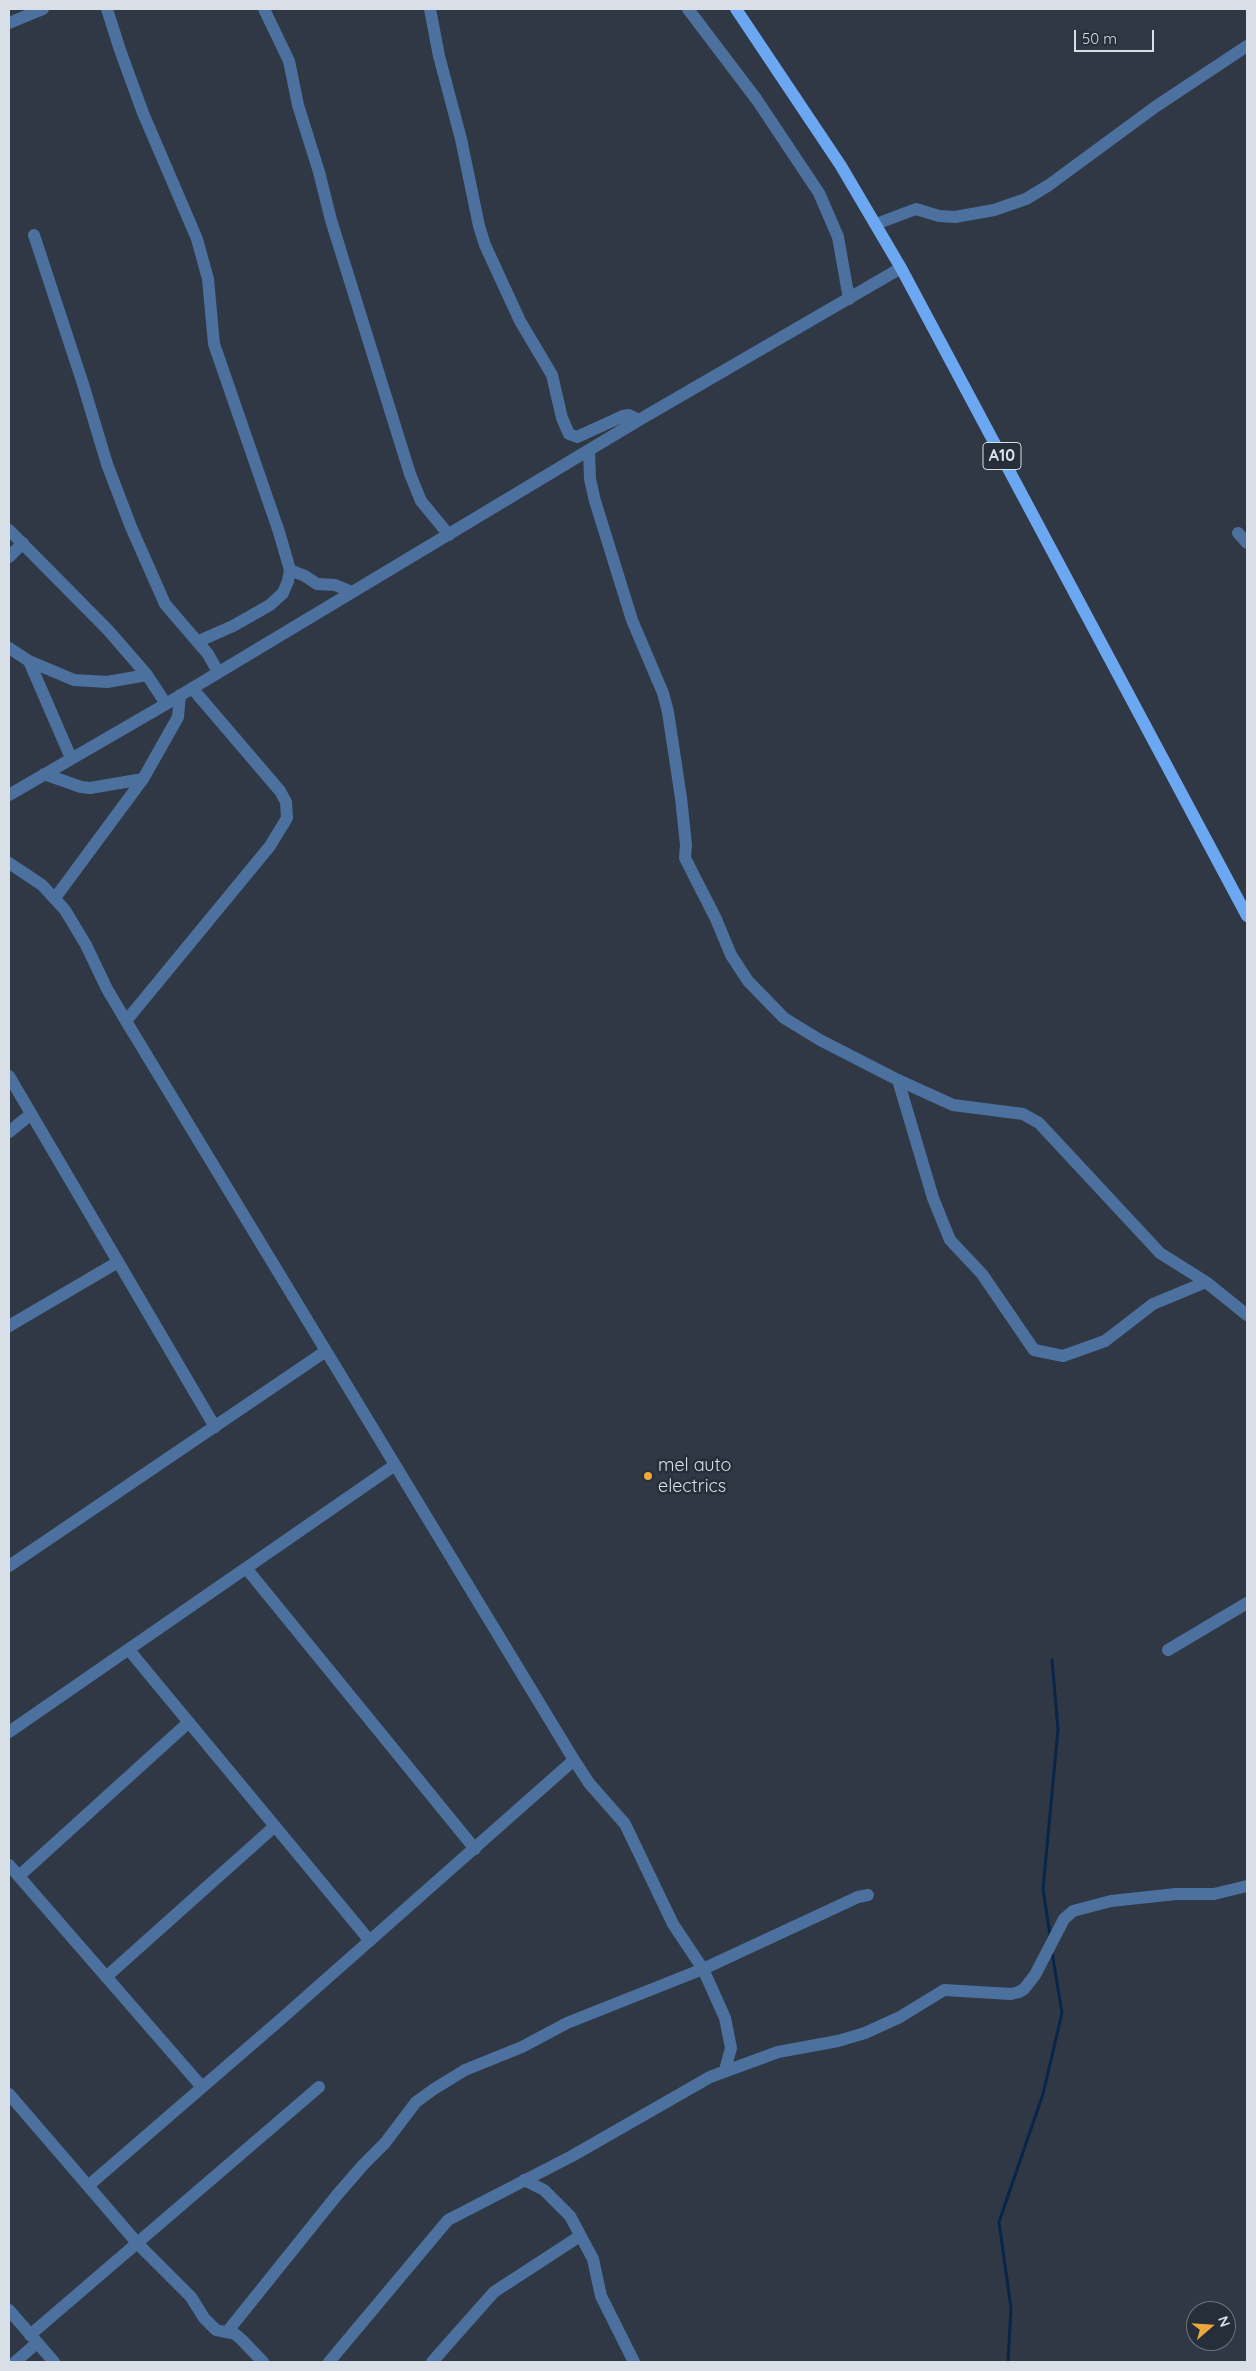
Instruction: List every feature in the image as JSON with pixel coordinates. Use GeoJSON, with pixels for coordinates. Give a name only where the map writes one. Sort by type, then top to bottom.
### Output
{"type":"FeatureCollection","features":[{"type":"Feature","properties":{"kind":"main road","name":"A10"},"geometry":{"type":"LineString","coordinates":[[736,9],[836,158],[901,268],[1247,916]]}},
{"type":"Feature","properties":{"kind":"street"},"geometry":{"type":"LineString","coordinates":[[9,23],[43,9]]}},
{"type":"Feature","properties":{"kind":"street"},"geometry":{"type":"LineString","coordinates":[[108,9],[120,50],[144,113],[197,238],[208,279],[214,344],[279,532],[290,570],[283,593],[270,605],[233,626],[199,641]]}},
{"type":"Feature","properties":{"kind":"street"},"geometry":{"type":"LineString","coordinates":[[264,9],[289,61],[298,105],[319,172],[331,220],[410,474],[421,501],[449,535]]}},
{"type":"Feature","properties":{"kind":"street"},"geometry":{"type":"LineString","coordinates":[[430,9],[439,56],[461,139],[485,246],[520,321],[552,375],[562,418],[570,434],[577,437],[623,416],[639,420]]}},
{"type":"Feature","properties":{"kind":"street"},"geometry":{"type":"LineString","coordinates":[[688,9],[757,100],[818,193],[838,237],[848,299]]}},
{"type":"Feature","properties":{"kind":"street"},"geometry":{"type":"LineString","coordinates":[[876,224],[916,209],[939,216],[961,216],[994,210],[1026,199],[1049,185],[1155,107],[1247,46]]}},
{"type":"Feature","properties":{"kind":"street"},"geometry":{"type":"LineString","coordinates":[[34,235],[107,464],[131,527],[165,604],[199,641],[218,672]]}},
{"type":"Feature","properties":{"kind":"street"},"geometry":{"type":"LineString","coordinates":[[9,795],[166,704],[639,420],[901,268]]}},
{"type":"Feature","properties":{"kind":"street"},"geometry":{"type":"LineString","coordinates":[[589,450],[590,479],[595,501],[632,620],[663,693],[668,712],[681,798],[686,844],[684,858],[716,919],[731,955],[748,981],[784,1018],[820,1040],[898,1080],[953,1106],[1023,1114],[1039,1123],[1160,1253],[1206,1282],[1247,1315]]}},
{"type":"Feature","properties":{"kind":"street"},"geometry":{"type":"LineString","coordinates":[[9,530],[108,630],[147,675],[166,704]]}},
{"type":"Feature","properties":{"kind":"street"},"geometry":{"type":"LineString","coordinates":[[1238,533],[1247,543]]}},
{"type":"Feature","properties":{"kind":"street"},"geometry":{"type":"LineString","coordinates":[[9,557],[23,543]]}},
{"type":"Feature","properties":{"kind":"street"},"geometry":{"type":"LineString","coordinates":[[290,570],[318,584],[335,585],[352,592]]}},
{"type":"Feature","properties":{"kind":"street"},"geometry":{"type":"LineString","coordinates":[[10,649],[29,661],[74,680],[107,682],[147,675]]}},
{"type":"Feature","properties":{"kind":"street"},"geometry":{"type":"LineString","coordinates":[[29,661],[58,724],[71,758]]}},
{"type":"Feature","properties":{"kind":"street"},"geometry":{"type":"LineString","coordinates":[[126,1021],[270,846],[286,818],[286,802],[280,792],[192,688]]}},
{"type":"Feature","properties":{"kind":"street"},"geometry":{"type":"LineString","coordinates":[[55,898],[142,779],[178,717],[180,695]]}},
{"type":"Feature","properties":{"kind":"street"},"geometry":{"type":"LineString","coordinates":[[44,774],[80,787],[90,788],[142,779]]}},
{"type":"Feature","properties":{"kind":"street"},"geometry":{"type":"LineString","coordinates":[[9,863],[42,885],[55,898],[74,923],[107,990],[574,1760],[589,1783],[626,1824],[676,1929],[703,1969],[725,2018],[731,2040],[725,2070]]}},
{"type":"Feature","properties":{"kind":"street"},"geometry":{"type":"LineString","coordinates":[[9,1076],[215,1426]]}},
{"type":"Feature","properties":{"kind":"street"},"geometry":{"type":"LineString","coordinates":[[898,1080],[933,1198],[950,1240],[982,1274],[1034,1350],[1063,1356],[1105,1341],[1152,1304],[1206,1282]]}},
{"type":"Feature","properties":{"kind":"street"},"geometry":{"type":"LineString","coordinates":[[9,1132],[31,1114]]}},
{"type":"Feature","properties":{"kind":"street"},"geometry":{"type":"LineString","coordinates":[[9,1326],[118,1262]]}},
{"type":"Feature","properties":{"kind":"street"},"geometry":{"type":"LineString","coordinates":[[9,1566],[326,1351]]}},
{"type":"Feature","properties":{"kind":"street"},"geometry":{"type":"LineString","coordinates":[[9,1732],[396,1465]]}},
{"type":"Feature","properties":{"kind":"street"},"geometry":{"type":"LineString","coordinates":[[246,1568],[475,1849]]}},
{"type":"Feature","properties":{"kind":"street"},"geometry":{"type":"LineString","coordinates":[[1168,1650],[1247,1603]]}},
{"type":"Feature","properties":{"kind":"street"},"geometry":{"type":"LineString","coordinates":[[129,1650],[370,1941]]}},
{"type":"Feature","properties":{"kind":"street"},"geometry":{"type":"LineString","coordinates":[[19,1876],[189,1722]]}},
{"type":"Feature","properties":{"kind":"street"},"geometry":{"type":"LineString","coordinates":[[88,2186],[475,1849],[574,1760]]}},
{"type":"Feature","properties":{"kind":"street"},"geometry":{"type":"LineString","coordinates":[[106,1977],[275,1826]]}},
{"type":"Feature","properties":{"kind":"street"},"geometry":{"type":"LineString","coordinates":[[9,1865],[202,2087]]}},
{"type":"Feature","properties":{"kind":"street"},"geometry":{"type":"LineString","coordinates":[[329,2362],[448,2220],[572,2156],[702,2080],[778,2052],[838,2041],[864,2033],[900,2018],[944,1990],[1011,1994],[1020,1992],[1034,1975],[1064,1919],[1073,1911],[1119,1900],[1176,1894],[1214,1894],[1247,1886]]}},
{"type":"Feature","properties":{"kind":"street"},"geometry":{"type":"LineString","coordinates":[[227,2332],[337,2195],[363,2165],[385,2144],[416,2102],[465,2070],[522,2047],[567,2023],[703,1969],[858,1897],[868,1895]]}},
{"type":"Feature","properties":{"kind":"street"},"geometry":{"type":"LineString","coordinates":[[15,2362],[33,2339],[138,2244],[319,2086]]}},
{"type":"Feature","properties":{"kind":"street"},"geometry":{"type":"LineString","coordinates":[[9,2094],[138,2244],[190,2297],[204,2318],[216,2330],[227,2332],[242,2340],[263,2362]]}},
{"type":"Feature","properties":{"kind":"street"},"geometry":{"type":"LineString","coordinates":[[524,2180],[552,2196],[570,2216],[592,2258],[601,2296],[634,2362]]}},
{"type":"Feature","properties":{"kind":"street"},"geometry":{"type":"LineString","coordinates":[[432,2362],[494,2292],[580,2236]]}},
{"type":"Feature","properties":{"kind":"street"},"geometry":{"type":"LineString","coordinates":[[9,2310],[54,2362]]}},
{"type":"Feature","properties":{"kind":"waterway"},"geometry":{"type":"LineString","coordinates":[[1050,1935],[1043,1889],[1058,1729],[1052,1660]]}},
{"type":"Feature","properties":{"kind":"waterway"},"geometry":{"type":"LineString","coordinates":[[1008,2362],[1011,2308],[999,2222],[1043,2094],[1062,2013],[1052,1952]]}},
{"type":"Feature","properties":{"kind":"place","name":"mel auto electrics"},"geometry":{"type":"Point","coordinates":[648,1476]}}]}
